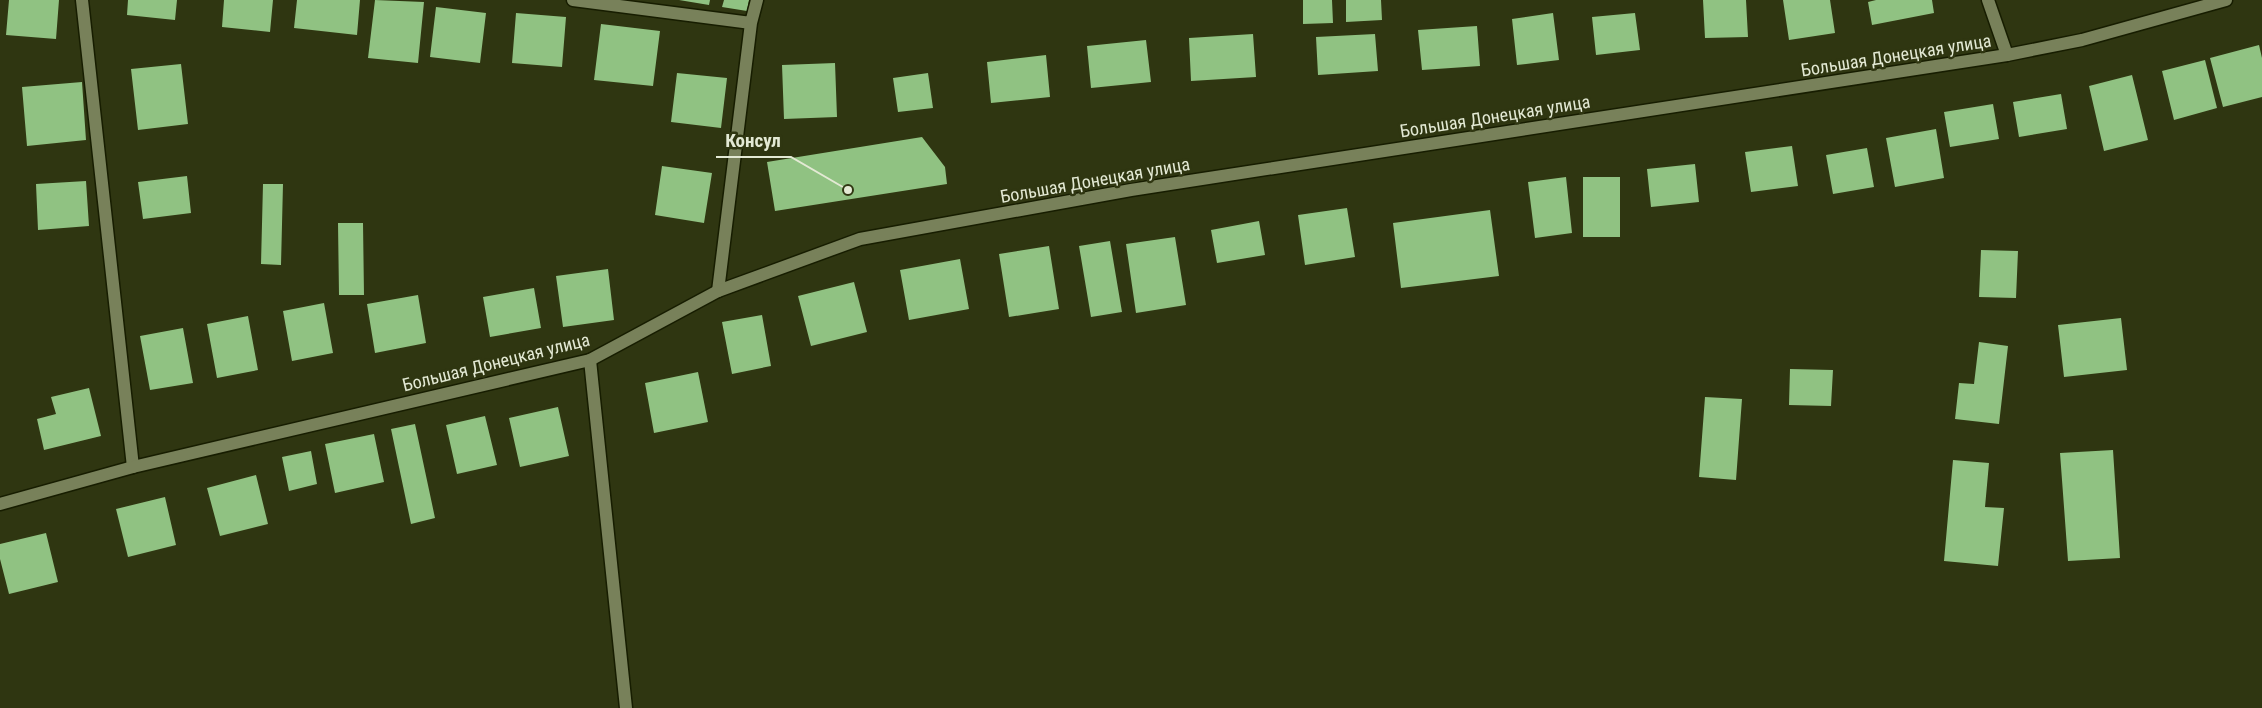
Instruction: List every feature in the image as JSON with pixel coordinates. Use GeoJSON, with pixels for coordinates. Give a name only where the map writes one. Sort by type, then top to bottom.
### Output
{"type":"FeatureCollection","features":[{"type":"Feature","properties":{"kind":"street"},"geometry":{"type":"LineString","coordinates":[[82,0],[133,467]]}},
{"type":"Feature","properties":{"kind":"street"},"geometry":{"type":"LineString","coordinates":[[573,0],[751,23]]}},
{"type":"Feature","properties":{"kind":"street"},"geometry":{"type":"LineString","coordinates":[[718,291],[751,23],[757,0]]}},
{"type":"Feature","properties":{"kind":"street"},"geometry":{"type":"LineString","coordinates":[[1988,0],[2007,55]]}},
{"type":"Feature","properties":{"kind":"street","name":"Большая Донецкая улица"},"geometry":{"type":"LineString","coordinates":[[0,504],[133,467],[590,360],[718,291],[860,239],[1131,190],[2007,55],[2082,40],[2226,0]]}},
{"type":"Feature","properties":{"kind":"street"},"geometry":{"type":"LineString","coordinates":[[590,360],[626,708]]}},
{"type":"Feature","properties":{"kind":"building"},"geometry":{"type":"Polygon","coordinates":[[[9,0],[59,0],[56,39],[6,35],[9,0]]]}},
{"type":"Feature","properties":{"kind":"building"},"geometry":{"type":"Polygon","coordinates":[[[128,0],[177,0],[175,20],[127,15],[128,0]]]}},
{"type":"Feature","properties":{"kind":"building"},"geometry":{"type":"Polygon","coordinates":[[[224,0],[273,0],[270,32],[222,27],[224,0]]]}},
{"type":"Feature","properties":{"kind":"building"},"geometry":{"type":"Polygon","coordinates":[[[297,0],[360,0],[357,35],[294,28],[297,0]]]}},
{"type":"Feature","properties":{"kind":"building"},"geometry":{"type":"Polygon","coordinates":[[[375,0],[424,2],[418,63],[368,58],[375,0]]]}},
{"type":"Feature","properties":{"kind":"building"},"geometry":{"type":"Polygon","coordinates":[[[679,0],[710,0],[709,5],[679,0]]]}},
{"type":"Feature","properties":{"kind":"building"},"geometry":{"type":"Polygon","coordinates":[[[724,0],[749,0],[747,11],[722,7],[724,0]]]}},
{"type":"Feature","properties":{"kind":"building"},"geometry":{"type":"Polygon","coordinates":[[[1303,0],[1332,0],[1333,23],[1303,24],[1303,0]]]}},
{"type":"Feature","properties":{"kind":"building"},"geometry":{"type":"Polygon","coordinates":[[[1346,0],[1381,0],[1382,20],[1346,22],[1346,0]]]}},
{"type":"Feature","properties":{"kind":"building"},"geometry":{"type":"Polygon","coordinates":[[[1703,0],[1746,0],[1748,37],[1705,38],[1703,0]]]}},
{"type":"Feature","properties":{"kind":"building"},"geometry":{"type":"Polygon","coordinates":[[[1783,0],[1830,0],[1835,33],[1789,40],[1783,0]]]}},
{"type":"Feature","properties":{"kind":"building"},"geometry":{"type":"Polygon","coordinates":[[[1876,0],[1932,0],[1934,13],[1872,25],[1868,2],[1876,0]]]}},
{"type":"Feature","properties":{"kind":"building"},"geometry":{"type":"Polygon","coordinates":[[[436,7],[486,13],[480,63],[430,57],[436,7]]]}},
{"type":"Feature","properties":{"kind":"building"},"geometry":{"type":"Polygon","coordinates":[[[516,13],[566,17],[562,67],[512,63],[516,13]]]}},
{"type":"Feature","properties":{"kind":"building"},"geometry":{"type":"Polygon","coordinates":[[[1553,13],[1559,60],[1517,65],[1512,19],[1553,13]]]}},
{"type":"Feature","properties":{"kind":"building"},"geometry":{"type":"Polygon","coordinates":[[[1635,13],[1640,50],[1596,55],[1592,17],[1635,13]]]}},
{"type":"Feature","properties":{"kind":"building"},"geometry":{"type":"Polygon","coordinates":[[[601,24],[660,31],[653,86],[594,80],[601,24]]]}},
{"type":"Feature","properties":{"kind":"building"},"geometry":{"type":"Polygon","coordinates":[[[1477,26],[1480,66],[1422,70],[1418,30],[1477,26]]]}},
{"type":"Feature","properties":{"kind":"building"},"geometry":{"type":"Polygon","coordinates":[[[1253,34],[1256,77],[1191,81],[1189,38],[1253,34]]]}},
{"type":"Feature","properties":{"kind":"building"},"geometry":{"type":"Polygon","coordinates":[[[1375,34],[1378,71],[1318,75],[1316,37],[1375,34]]]}},
{"type":"Feature","properties":{"kind":"building"},"geometry":{"type":"Polygon","coordinates":[[[1146,40],[1151,82],[1091,88],[1087,46],[1146,40]]]}},
{"type":"Feature","properties":{"kind":"building"},"geometry":{"type":"Polygon","coordinates":[[[2259,45],[2262,58],[2262,97],[2223,107],[2210,58],[2259,45]]]}},
{"type":"Feature","properties":{"kind":"building"},"geometry":{"type":"Polygon","coordinates":[[[1046,55],[1050,97],[991,103],[987,62],[1046,55]]]}},
{"type":"Feature","properties":{"kind":"building"},"geometry":{"type":"Polygon","coordinates":[[[2205,60],[2217,108],[2174,120],[2162,71],[2205,60]]]}},
{"type":"Feature","properties":{"kind":"building"},"geometry":{"type":"Polygon","coordinates":[[[835,63],[837,117],[784,119],[782,65],[835,63]]]}},
{"type":"Feature","properties":{"kind":"building"},"geometry":{"type":"Polygon","coordinates":[[[181,64],[188,124],[138,130],[131,69],[181,64]]]}},
{"type":"Feature","properties":{"kind":"building"},"geometry":{"type":"Polygon","coordinates":[[[677,73],[727,78],[721,128],[671,122],[677,73]]]}},
{"type":"Feature","properties":{"kind":"building"},"geometry":{"type":"Polygon","coordinates":[[[928,73],[933,108],[898,112],[893,78],[928,73]]]}},
{"type":"Feature","properties":{"kind":"building"},"geometry":{"type":"Polygon","coordinates":[[[2132,75],[2148,140],[2104,151],[2089,86],[2132,75]]]}},
{"type":"Feature","properties":{"kind":"building"},"geometry":{"type":"Polygon","coordinates":[[[82,82],[86,140],[27,146],[22,87],[82,82]]]}},
{"type":"Feature","properties":{"kind":"building"},"geometry":{"type":"Polygon","coordinates":[[[2061,94],[2067,129],[2019,137],[2013,102],[2061,94]]]}},
{"type":"Feature","properties":{"kind":"building"},"geometry":{"type":"Polygon","coordinates":[[[1993,104],[1999,139],[1950,147],[1944,112],[1993,104]]]}},
{"type":"Feature","properties":{"kind":"building"},"geometry":{"type":"Polygon","coordinates":[[[1936,129],[1944,178],[1895,187],[1886,138],[1936,129]]]}},
{"type":"Feature","properties":{"kind":"building"},"geometry":{"type":"Polygon","coordinates":[[[922,137],[945,167],[947,184],[775,211],[767,162],[922,137]]]}},
{"type":"Feature","properties":{"kind":"building"},"geometry":{"type":"Polygon","coordinates":[[[1792,146],[1798,186],[1751,192],[1745,152],[1792,146]]]}},
{"type":"Feature","properties":{"kind":"building"},"geometry":{"type":"Polygon","coordinates":[[[1867,148],[1874,187],[1833,194],[1826,155],[1867,148]]]}},
{"type":"Feature","properties":{"kind":"building"},"geometry":{"type":"Polygon","coordinates":[[[1695,164],[1699,202],[1651,207],[1647,169],[1695,164]]]}},
{"type":"Feature","properties":{"kind":"building"},"geometry":{"type":"Polygon","coordinates":[[[662,166],[712,173],[704,223],[655,215],[662,166]]]}},
{"type":"Feature","properties":{"kind":"building"},"geometry":{"type":"Polygon","coordinates":[[[187,176],[191,213],[143,219],[138,182],[187,176]]]}},
{"type":"Feature","properties":{"kind":"building"},"geometry":{"type":"Polygon","coordinates":[[[1566,177],[1572,233],[1535,238],[1528,182],[1566,177]]]}},
{"type":"Feature","properties":{"kind":"building"},"geometry":{"type":"Polygon","coordinates":[[[1583,177],[1620,177],[1620,237],[1583,237],[1583,177]]]}},
{"type":"Feature","properties":{"kind":"building"},"geometry":{"type":"Polygon","coordinates":[[[86,181],[89,226],[38,230],[36,184],[86,181]]]}},
{"type":"Feature","properties":{"kind":"building"},"geometry":{"type":"Polygon","coordinates":[[[263,184],[283,184],[281,265],[261,264],[263,184]]]}},
{"type":"Feature","properties":{"kind":"building"},"geometry":{"type":"Polygon","coordinates":[[[1347,208],[1355,257],[1305,265],[1298,215],[1347,208]]]}},
{"type":"Feature","properties":{"kind":"building"},"geometry":{"type":"Polygon","coordinates":[[[1490,210],[1499,276],[1401,288],[1393,223],[1490,210]]]}},
{"type":"Feature","properties":{"kind":"building"},"geometry":{"type":"Polygon","coordinates":[[[1259,221],[1265,255],[1217,263],[1211,230],[1259,221]]]}},
{"type":"Feature","properties":{"kind":"building"},"geometry":{"type":"Polygon","coordinates":[[[338,223],[363,223],[364,295],[339,295],[338,223]]]}},
{"type":"Feature","properties":{"kind":"building"},"geometry":{"type":"Polygon","coordinates":[[[1175,237],[1186,305],[1136,313],[1126,244],[1175,237]]]}},
{"type":"Feature","properties":{"kind":"building"},"geometry":{"type":"Polygon","coordinates":[[[1110,241],[1122,312],[1091,317],[1079,246],[1110,241]]]}},
{"type":"Feature","properties":{"kind":"building"},"geometry":{"type":"Polygon","coordinates":[[[1049,246],[1059,309],[1009,317],[999,254],[1049,246]]]}},
{"type":"Feature","properties":{"kind":"building"},"geometry":{"type":"Polygon","coordinates":[[[1981,250],[2018,251],[2016,298],[1979,297],[1981,250]]]}},
{"type":"Feature","properties":{"kind":"building"},"geometry":{"type":"Polygon","coordinates":[[[960,259],[969,309],[909,320],[900,270],[960,259]]]}},
{"type":"Feature","properties":{"kind":"building"},"geometry":{"type":"Polygon","coordinates":[[[608,269],[614,320],[563,327],[556,276],[608,269]]]}},
{"type":"Feature","properties":{"kind":"building"},"geometry":{"type":"Polygon","coordinates":[[[854,282],[867,332],[811,346],[798,296],[854,282]]]}},
{"type":"Feature","properties":{"kind":"building"},"geometry":{"type":"Polygon","coordinates":[[[534,288],[541,328],[490,337],[483,297],[534,288]]]}},
{"type":"Feature","properties":{"kind":"building"},"geometry":{"type":"Polygon","coordinates":[[[418,295],[426,343],[375,353],[367,304],[418,295]]]}},
{"type":"Feature","properties":{"kind":"building"},"geometry":{"type":"Polygon","coordinates":[[[324,303],[333,353],[292,361],[283,311],[324,303]]]}},
{"type":"Feature","properties":{"kind":"building"},"geometry":{"type":"Polygon","coordinates":[[[762,315],[771,366],[732,374],[722,322],[762,315]]]}},
{"type":"Feature","properties":{"kind":"building"},"geometry":{"type":"Polygon","coordinates":[[[248,316],[258,370],[217,378],[207,324],[248,316]]]}},
{"type":"Feature","properties":{"kind":"building"},"geometry":{"type":"Polygon","coordinates":[[[2121,318],[2127,370],[2064,377],[2058,325],[2121,318]]]}},
{"type":"Feature","properties":{"kind":"building"},"geometry":{"type":"Polygon","coordinates":[[[183,328],[193,383],[150,390],[140,336],[183,328]]]}},
{"type":"Feature","properties":{"kind":"building"},"geometry":{"type":"Polygon","coordinates":[[[1979,342],[2008,346],[1999,424],[1955,419],[1959,383],[1974,384],[1979,342]]]}},
{"type":"Feature","properties":{"kind":"building"},"geometry":{"type":"Polygon","coordinates":[[[1790,369],[1833,370],[1831,406],[1789,405],[1790,369]]]}},
{"type":"Feature","properties":{"kind":"building"},"geometry":{"type":"Polygon","coordinates":[[[698,372],[708,422],[654,433],[645,383],[698,372]]]}},
{"type":"Feature","properties":{"kind":"building"},"geometry":{"type":"Polygon","coordinates":[[[89,388],[101,436],[44,450],[37,419],[56,414],[51,397],[89,388]]]}},
{"type":"Feature","properties":{"kind":"building"},"geometry":{"type":"Polygon","coordinates":[[[1705,397],[1742,399],[1736,480],[1699,477],[1705,397]]]}},
{"type":"Feature","properties":{"kind":"building"},"geometry":{"type":"Polygon","coordinates":[[[558,407],[569,456],[520,467],[509,418],[558,407]]]}},
{"type":"Feature","properties":{"kind":"building"},"geometry":{"type":"Polygon","coordinates":[[[485,416],[497,465],[457,474],[446,425],[485,416]]]}},
{"type":"Feature","properties":{"kind":"building"},"geometry":{"type":"Polygon","coordinates":[[[415,424],[435,518],[411,524],[391,429],[415,424]]]}},
{"type":"Feature","properties":{"kind":"building"},"geometry":{"type":"Polygon","coordinates":[[[374,434],[384,482],[335,493],[325,444],[374,434]]]}},
{"type":"Feature","properties":{"kind":"building"},"geometry":{"type":"Polygon","coordinates":[[[2113,450],[2120,558],[2068,561],[2060,453],[2113,450]]]}},
{"type":"Feature","properties":{"kind":"building"},"geometry":{"type":"Polygon","coordinates":[[[311,451],[317,484],[289,491],[282,457],[311,451]]]}},
{"type":"Feature","properties":{"kind":"building"},"geometry":{"type":"Polygon","coordinates":[[[1953,460],[1989,463],[1985,507],[2004,508],[1998,566],[1944,561],[1953,460]]]}},
{"type":"Feature","properties":{"kind":"building"},"geometry":{"type":"Polygon","coordinates":[[[256,475],[268,524],[220,536],[207,488],[256,475]]]}},
{"type":"Feature","properties":{"kind":"building"},"geometry":{"type":"Polygon","coordinates":[[[165,497],[176,545],[128,557],[116,509],[165,497]]]}},
{"type":"Feature","properties":{"kind":"building"},"geometry":{"type":"Polygon","coordinates":[[[46,533],[58,582],[9,594],[0,559],[0,544],[46,533]]]}},
{"type":"Feature","properties":{"kind":"place","name":"Консул"},"geometry":{"type":"Point","coordinates":[848,190]}}]}
